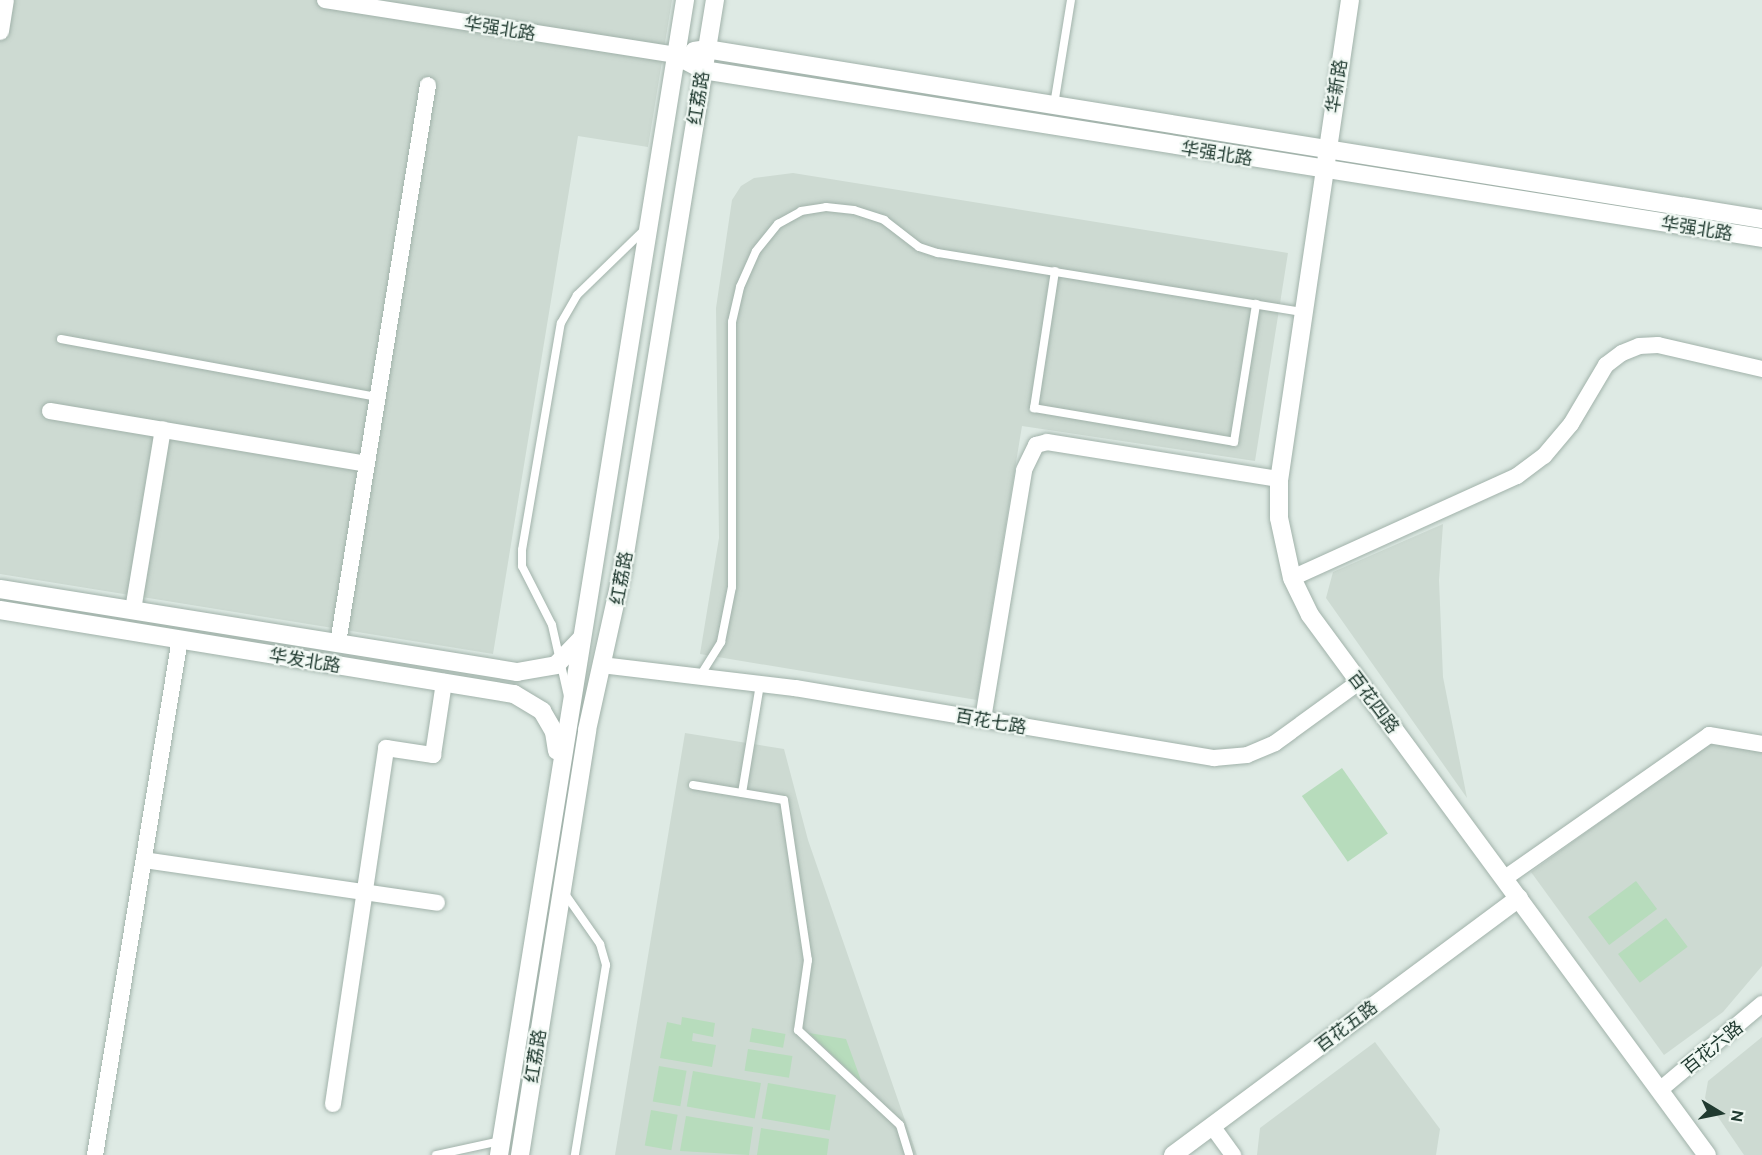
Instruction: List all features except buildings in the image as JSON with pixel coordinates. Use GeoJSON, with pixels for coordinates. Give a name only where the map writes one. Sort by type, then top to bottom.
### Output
{"type":"FeatureCollection","features":[{"type":"Feature","properties":{"kind":"main road"},"geometry":{"type":"LineString","coordinates":[[0,31],[5,0]]}},
{"type":"Feature","properties":{"kind":"main road","name":"红荔路"},"geometry":{"type":"LineString","coordinates":[[500,1148],[558,771],[685,0]]}},
{"type":"Feature","properties":{"kind":"main road","name":"红荔路"},"geometry":{"type":"LineString","coordinates":[[520,1155],[587,730],[622,572],[715,0]]}},
{"type":"Feature","properties":{"kind":"main road","name":"华新路"},"geometry":{"type":"LineString","coordinates":[[1327,171],[1326,148],[1350,0]]}},
{"type":"Feature","properties":{"kind":"main road","name":"华强北路"},"geometry":{"type":"LineString","coordinates":[[675,55],[706,49],[1762,219]]}},
{"type":"Feature","properties":{"kind":"main road","name":"华强北路"},"geometry":{"type":"LineString","coordinates":[[675,55],[703,70],[1327,171],[1762,238]]}},
{"type":"Feature","properties":{"kind":"main road","name":"百花四路"},"geometry":{"type":"LineString","coordinates":[[1327,171],[1279,479],[1279,518],[1292,578],[1310,615],[1661,1089],[1707,1155]]}},
{"type":"Feature","properties":{"kind":"main road","name":"华发北路"},"geometry":{"type":"LineString","coordinates":[[0,589],[517,672],[536,671],[561,663]]}},
{"type":"Feature","properties":{"kind":"main road","name":"华发北路"},"geometry":{"type":"LineString","coordinates":[[0,610],[514,694],[535,703],[554,732],[558,771]]}},
{"type":"Feature","properties":{"kind":"main road"},"geometry":{"type":"LineString","coordinates":[[561,663],[582,635]]}},
{"type":"Feature","properties":{"kind":"main road","name":"百花五路"},"geometry":{"type":"LineString","coordinates":[[1173,1155],[1519,898]]}},
{"type":"Feature","properties":{"kind":"street","name":"华强北路"},"geometry":{"type":"LineString","coordinates":[[325,0],[675,55]]}},
{"type":"Feature","properties":{"kind":"street"},"geometry":{"type":"LineString","coordinates":[[338,643],[428,85]]}},
{"type":"Feature","properties":{"kind":"street"},"geometry":{"type":"LineString","coordinates":[[1292,578],[1518,476],[1550,448],[1570,424],[1606,364],[1639,345],[1658,345],[1762,369]]}},
{"type":"Feature","properties":{"kind":"street"},"geometry":{"type":"LineString","coordinates":[[50,411],[367,464]]}},
{"type":"Feature","properties":{"kind":"street"},"geometry":{"type":"LineString","coordinates":[[134,610],[163,429]]}},
{"type":"Feature","properties":{"kind":"street"},"geometry":{"type":"LineString","coordinates":[[983,719],[1024,470],[1036,445],[1047,442],[1279,479]]}},
{"type":"Feature","properties":{"kind":"street"},"geometry":{"type":"LineString","coordinates":[[95,1155],[180,639]]}},
{"type":"Feature","properties":{"kind":"street","name":"百花七路"},"geometry":{"type":"LineString","coordinates":[[602,665],[760,684],[1198,756],[1231,757],[1275,743],[1359,682]]}},
{"type":"Feature","properties":{"kind":"street"},"geometry":{"type":"LineString","coordinates":[[333,1104],[386,748],[434,755],[444,682]]}},
{"type":"Feature","properties":{"kind":"street"},"geometry":{"type":"LineString","coordinates":[[1505,878],[1709,735],[1762,744]]}},
{"type":"Feature","properties":{"kind":"street"},"geometry":{"type":"LineString","coordinates":[[144,860],[437,903]]}},
{"type":"Feature","properties":{"kind":"street","name":"百花六路"},"geometry":{"type":"LineString","coordinates":[[1661,1089],[1762,1004]]}},
{"type":"Feature","properties":{"kind":"street"},"geometry":{"type":"LineString","coordinates":[[1212,1126],[1233,1155]]}},
{"type":"Feature","properties":{"kind":"lane"},"geometry":{"type":"LineString","coordinates":[[1054,105],[1071,0]]}},
{"type":"Feature","properties":{"kind":"lane"},"geometry":{"type":"LineString","coordinates":[[699,676],[721,642],[732,586],[732,322],[740,287],[756,251],[778,224],[801,211],[826,207],[854,210],[884,220],[919,247],[1304,312]]}},
{"type":"Feature","properties":{"kind":"lane"},"geometry":{"type":"LineString","coordinates":[[568,710],[561,663],[552,625],[521,559],[558,332],[577,295],[647,227]]}},
{"type":"Feature","properties":{"kind":"lane"},"geometry":{"type":"LineString","coordinates":[[1055,271],[1034,408],[1234,442],[1256,304]]}},
{"type":"Feature","properties":{"kind":"lane"},"geometry":{"type":"LineString","coordinates":[[61,339],[378,397]]}},
{"type":"Feature","properties":{"kind":"lane"},"geometry":{"type":"LineString","coordinates":[[742,793],[760,684]]}},
{"type":"Feature","properties":{"kind":"lane"},"geometry":{"type":"LineString","coordinates":[[693,785],[784,800],[808,960],[798,1030],[900,1125],[909,1155]]}},
{"type":"Feature","properties":{"kind":"lane"},"geometry":{"type":"LineString","coordinates":[[561,888],[600,944],[606,964],[574,1155]]}},
{"type":"Feature","properties":{"kind":"lane"},"geometry":{"type":"LineString","coordinates":[[436,1155],[500,1148]]}},
{"type":"Feature","properties":{"kind":"shaded area"},"geometry":{"type":"Polygon","coordinates":[[[0,0],[672,0],[648,147],[578,136],[493,654],[0,574],[0,0]]]}},
{"type":"Feature","properties":{"kind":"shaded area"},"geometry":{"type":"Polygon","coordinates":[[[793,173],[1288,253],[1255,461],[1022,426],[977,700],[700,654],[719,538],[716,308],[732,200],[741,186],[754,178],[793,173]]]}},
{"type":"Feature","properties":{"kind":"shaded area"},"geometry":{"type":"Polygon","coordinates":[[[1443,524],[1439,580],[1443,677],[1467,798],[1326,598],[1333,572],[1443,524]]]}},
{"type":"Feature","properties":{"kind":"shaded area"},"geometry":{"type":"Polygon","coordinates":[[[685,733],[784,749],[808,840],[917,1155],[615,1155],[685,733]]]}},
{"type":"Feature","properties":{"kind":"shaded area"},"geometry":{"type":"Polygon","coordinates":[[[1712,741],[1762,750],[1762,966],[1723,1012],[1664,1055],[1531,872],[1712,741]]]}},
{"type":"Feature","properties":{"kind":"shaded area"},"geometry":{"type":"Polygon","coordinates":[[[1762,1037],[1762,1155],[1744,1155],[1705,1098],[1708,1081],[1762,1037]]]}},
{"type":"Feature","properties":{"kind":"shaded area"},"geometry":{"type":"Polygon","coordinates":[[[1375,1042],[1440,1129],[1436,1155],[1257,1155],[1260,1128],[1375,1042]]]}},
{"type":"Feature","properties":{"kind":"green space"},"geometry":{"type":"Polygon","coordinates":[[[1342,768],[1388,834],[1348,862],[1302,796],[1342,768]]]}},
{"type":"Feature","properties":{"kind":"green space"},"geometry":{"type":"Polygon","coordinates":[[[1636,881],[1657,909],[1609,945],[1588,917],[1636,881]]]}},
{"type":"Feature","properties":{"kind":"green space"},"geometry":{"type":"Polygon","coordinates":[[[1666,918],[1688,947],[1640,983],[1618,954],[1666,918]]]}},
{"type":"Feature","properties":{"kind":"green space"},"geometry":{"type":"Polygon","coordinates":[[[682,1017],[715,1023],[713,1037],[693,1033],[692,1041],[716,1045],[712,1067],[660,1058],[667,1022],[681,1025],[682,1017]]]}},
{"type":"Feature","properties":{"kind":"green space"},"geometry":{"type":"Polygon","coordinates":[[[752,1028],[785,1034],[783,1048],[750,1042],[752,1028]]]}},
{"type":"Feature","properties":{"kind":"green space"},"geometry":{"type":"Polygon","coordinates":[[[809,1033],[846,1039],[862,1083],[809,1033]]]}},
{"type":"Feature","properties":{"kind":"green space"},"geometry":{"type":"Polygon","coordinates":[[[748,1049],[792,1056],[789,1078],[745,1071],[748,1049]]]}},
{"type":"Feature","properties":{"kind":"green space"},"geometry":{"type":"Polygon","coordinates":[[[659,1066],[687,1071],[680,1106],[653,1101],[659,1066]]]}},
{"type":"Feature","properties":{"kind":"green space"},"geometry":{"type":"Polygon","coordinates":[[[693,1071],[761,1083],[755,1118],[687,1106],[693,1071]]]}},
{"type":"Feature","properties":{"kind":"green space"},"geometry":{"type":"Polygon","coordinates":[[[768,1083],[836,1095],[830,1130],[762,1118],[768,1083]]]}},
{"type":"Feature","properties":{"kind":"green space"},"geometry":{"type":"Polygon","coordinates":[[[651,1110],[678,1115],[671,1150],[645,1145],[651,1110]]]}},
{"type":"Feature","properties":{"kind":"green space"},"geometry":{"type":"Polygon","coordinates":[[[686,1116],[753,1127],[749,1155],[680,1151],[686,1116]]]}},
{"type":"Feature","properties":{"kind":"green space"},"geometry":{"type":"Polygon","coordinates":[[[761,1128],[829,1139],[827,1155],[757,1155],[761,1128]]]}}]}
